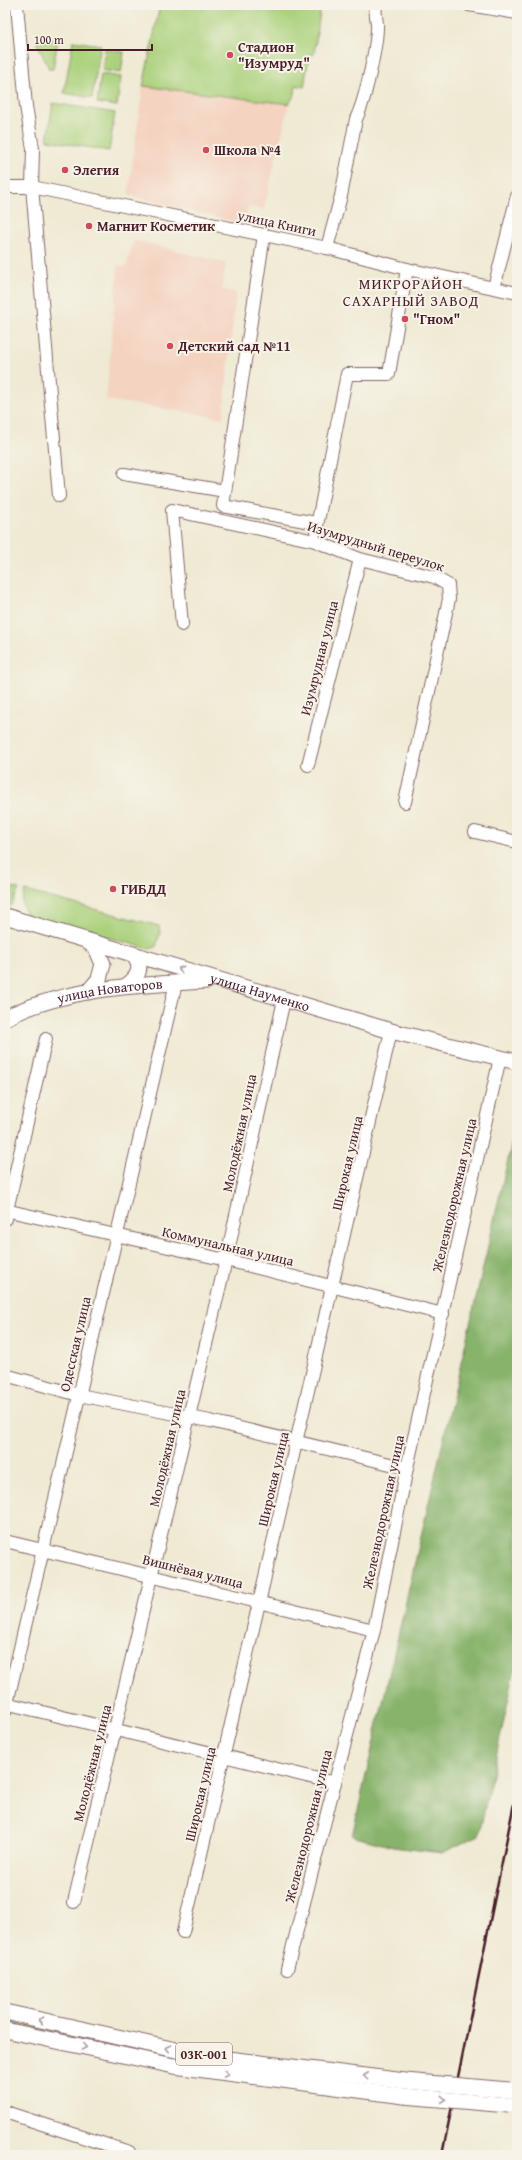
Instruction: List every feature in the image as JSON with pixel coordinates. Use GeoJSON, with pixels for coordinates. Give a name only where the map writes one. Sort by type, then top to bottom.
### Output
{"type":"FeatureCollection","features":[{"type":"Feature","properties":{"kind":"main road"},"geometry":{"type":"LineString","coordinates":[[5,916],[88,941],[105,956],[113,979],[126,986],[134,981],[140,969],[139,964],[132,954]]}},
{"type":"Feature","properties":{"kind":"main road","name":"улица Науменко"},"geometry":{"type":"LineString","coordinates":[[105,956],[132,954],[218,981],[391,1031],[517,1062]]}},
{"type":"Feature","properties":{"kind":"main road"},"geometry":{"type":"LineString","coordinates":[[88,992],[102,973],[105,956]]}},
{"type":"Feature","properties":{"kind":"main road","name":"улица Новаторов"},"geometry":{"type":"LineString","coordinates":[[5,1018],[49,1000],[88,992],[126,986],[218,981]]}},
{"type":"Feature","properties":{"kind":"main road","name":"03К-001"},"geometry":{"type":"LineString","coordinates":[[5,2012],[184,2051],[404,2088]]}},
{"type":"Feature","properties":{"kind":"main road","name":"03К-001"},"geometry":{"type":"LineString","coordinates":[[5,2030],[174,2066],[513,2098]]}},
{"type":"Feature","properties":{"kind":"street"},"geometry":{"type":"LineString","coordinates":[[17,5],[26,106],[33,149],[32,187],[59,496]]}},
{"type":"Feature","properties":{"kind":"street"},"geometry":{"type":"LineString","coordinates":[[327,248],[378,28],[374,12],[376,5]]}},
{"type":"Feature","properties":{"kind":"street"},"geometry":{"type":"LineString","coordinates":[[469,5],[517,13]]}},
{"type":"Feature","properties":{"kind":"street","name":"улица Книги"},"geometry":{"type":"LineString","coordinates":[[5,187],[32,187],[327,248],[407,269],[517,293]]}},
{"type":"Feature","properties":{"kind":"street"},"geometry":{"type":"LineString","coordinates":[[494,288],[517,196]]}},
{"type":"Feature","properties":{"kind":"street"},"geometry":{"type":"LineString","coordinates":[[264,235],[223,506],[316,523]]}},
{"type":"Feature","properties":{"kind":"street"},"geometry":{"type":"LineString","coordinates":[[315,541],[316,523],[347,374],[389,374],[407,269]]}},
{"type":"Feature","properties":{"kind":"street"},"geometry":{"type":"LineString","coordinates":[[124,474],[225,491]]}},
{"type":"Feature","properties":{"kind":"street","name":"Изумрудный переулок"},"geometry":{"type":"LineString","coordinates":[[182,625],[172,510],[315,541],[360,559],[434,576],[448,585],[449,599],[405,802]]}},
{"type":"Feature","properties":{"kind":"street","name":"Изумрудная улица"},"geometry":{"type":"LineString","coordinates":[[308,765],[360,559]]}},
{"type":"Feature","properties":{"kind":"street"},"geometry":{"type":"LineString","coordinates":[[475,832],[517,842]]}},
{"type":"Feature","properties":{"kind":"street","name":"Одесская улица"},"geometry":{"type":"LineString","coordinates":[[6,1707],[45,1550],[79,1395],[176,983]]}},
{"type":"Feature","properties":{"kind":"street","name":"Молодёжная улица"},"geometry":{"type":"LineString","coordinates":[[74,1902],[190,1417],[284,1000]]}},
{"type":"Feature","properties":{"kind":"street","name":"Широкая улица"},"geometry":{"type":"LineString","coordinates":[[183,1932],[261,1602],[296,1442],[334,1287],[391,1031]]}},
{"type":"Feature","properties":{"kind":"street"},"geometry":{"type":"LineString","coordinates":[[6,1213],[46,1039]]}},
{"type":"Feature","properties":{"kind":"street","name":"Железнодорожная улица"},"geometry":{"type":"LineString","coordinates":[[287,1969],[374,1630],[407,1468],[500,1058]]}},
{"type":"Feature","properties":{"kind":"street","name":"Коммунальная улица"},"geometry":{"type":"LineString","coordinates":[[6,1213],[116,1235],[226,1260],[443,1314]]}},
{"type":"Feature","properties":{"kind":"street"},"geometry":{"type":"LineString","coordinates":[[5,1376],[79,1395],[190,1417],[407,1468]]}},
{"type":"Feature","properties":{"kind":"street","name":"Вишнёвая улица"},"geometry":{"type":"LineString","coordinates":[[5,1541],[374,1630]]}},
{"type":"Feature","properties":{"kind":"street"},"geometry":{"type":"LineString","coordinates":[[6,1707],[116,1730],[335,1783]]}},
{"type":"Feature","properties":{"kind":"street"},"geometry":{"type":"LineString","coordinates":[[5,2112],[129,2152],[128,2155]]}},
{"type":"Feature","properties":{"kind":"shaded area","name":"Школа №4"},"geometry":{"type":"Polygon","coordinates":[[[143,86],[289,104],[264,209],[248,207],[244,224],[128,195],[143,86]]]}},
{"type":"Feature","properties":{"kind":"shaded area","name":"Детский сад №11"},"geometry":{"type":"Polygon","coordinates":[[[134,240],[226,263],[222,289],[236,293],[223,418],[106,400],[118,265],[126,267],[134,240]]]}},
{"type":"Feature","properties":{"kind":"green space","name":"Стадион \"Изумруд\""},"geometry":{"type":"Polygon","coordinates":[[[160,5],[321,5],[314,54],[309,57],[304,87],[296,85],[295,94],[289,104],[143,86],[160,5]]]}},
{"type":"Feature","properties":{"kind":"green space"},"geometry":{"type":"Polygon","coordinates":[[[58,39],[53,69],[49,69],[36,41],[58,39]]]}},
{"type":"Feature","properties":{"kind":"green space"},"geometry":{"type":"Polygon","coordinates":[[[73,41],[101,45],[92,98],[64,93],[73,41]]]}},
{"type":"Feature","properties":{"kind":"green space"},"geometry":{"type":"Polygon","coordinates":[[[105,49],[124,52],[121,73],[102,70],[105,49]]]}},
{"type":"Feature","properties":{"kind":"green space"},"geometry":{"type":"Polygon","coordinates":[[[101,74],[121,77],[117,106],[97,103],[101,74]]]}},
{"type":"Feature","properties":{"kind":"green space"},"geometry":{"type":"Polygon","coordinates":[[[53,103],[115,113],[109,151],[47,140],[53,103]]]}},
{"type":"Feature","properties":{"kind":"green space"},"geometry":{"type":"Polygon","coordinates":[[[5,886],[19,889],[12,905],[5,909],[5,886]]]}},
{"type":"Feature","properties":{"kind":"green space"},"geometry":{"type":"Polygon","coordinates":[[[25,891],[159,926],[160,932],[156,947],[150,949],[32,917],[25,913],[22,902],[25,891]]]}},
{"type":"Feature","properties":{"kind":"green space"},"geometry":{"type":"Polygon","coordinates":[[[517,1120],[517,1660],[479,1835],[442,1853],[393,1847],[352,1836],[517,1120]]]}},
{"type":"Feature","properties":{"kind":"green space"},"geometry":{"type":"Polygon","coordinates":[[[5,2018],[300,2080],[134,2052],[5,2023],[5,2018]]]}},
{"type":"Feature","properties":{"kind":"railway"},"geometry":{"type":"LineString","coordinates":[[442,2155],[517,1789]]}},
{"type":"Feature","properties":{"kind":"place","name":"Стадион \"Изумруд\""},"geometry":{"type":"Point","coordinates":[230,55]}},
{"type":"Feature","properties":{"kind":"place","name":"Школа №4"},"geometry":{"type":"Point","coordinates":[206,150]}},
{"type":"Feature","properties":{"kind":"place","name":"Элегия"},"geometry":{"type":"Point","coordinates":[65,170]}},
{"type":"Feature","properties":{"kind":"place","name":"Магнит Косметик"},"geometry":{"type":"Point","coordinates":[89,226]}},
{"type":"Feature","properties":{"kind":"place","name":"\"Гном\""},"geometry":{"type":"Point","coordinates":[405,319]}},
{"type":"Feature","properties":{"kind":"place","name":"Детский сад №11"},"geometry":{"type":"Point","coordinates":[170,346]}},
{"type":"Feature","properties":{"kind":"place","name":"ГИБДД"},"geometry":{"type":"Point","coordinates":[113,889]}},
{"type":"Feature","properties":{"kind":"district","name":"МИКРОРАЙОН САХАРНЫЙ ЗАВОД"},"geometry":{"type":"Point","coordinates":[411,292]}}]}
